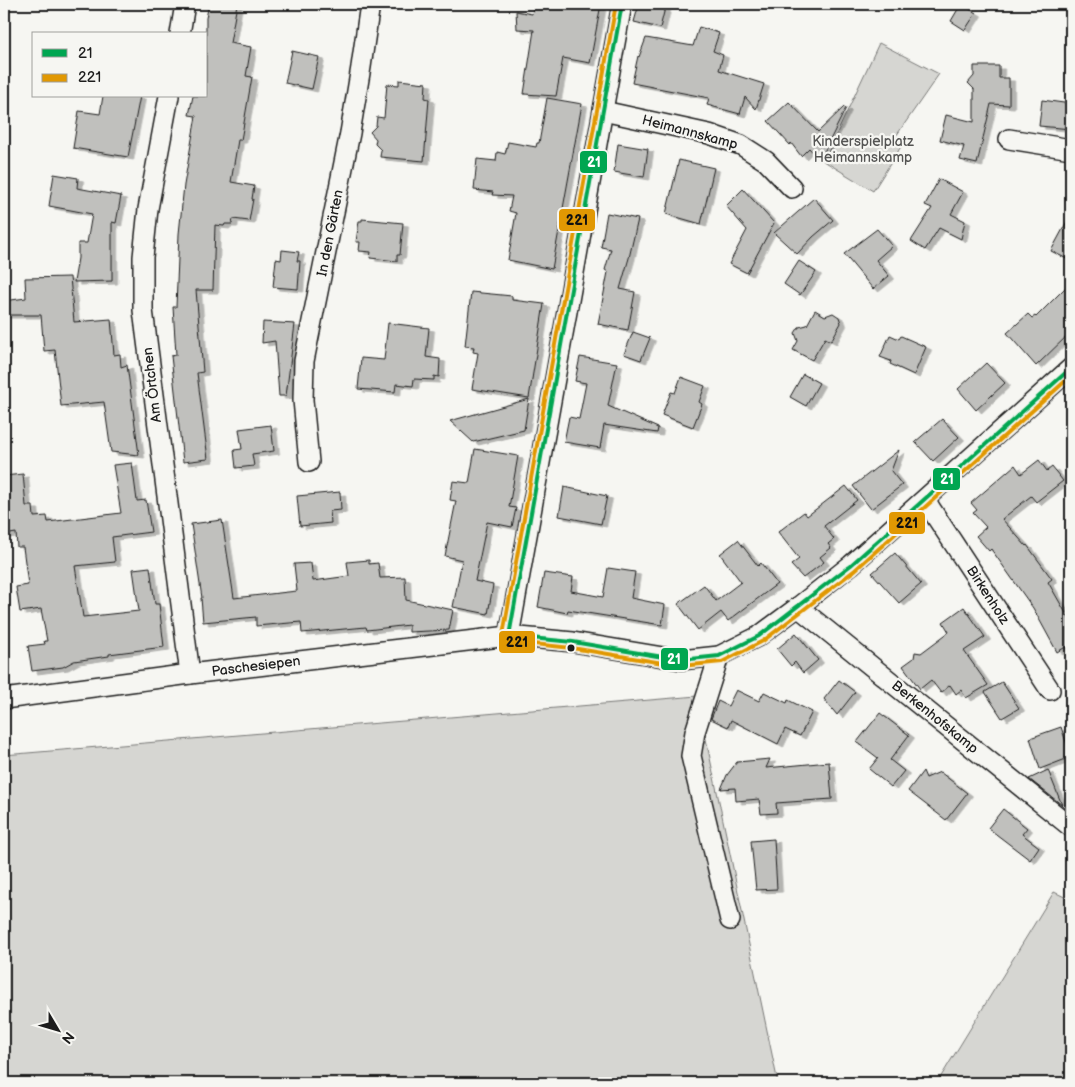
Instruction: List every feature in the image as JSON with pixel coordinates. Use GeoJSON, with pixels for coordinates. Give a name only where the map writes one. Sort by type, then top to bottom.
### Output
{"type":"FeatureCollection","features":[{"type":"Feature","properties":{"kind":"street"},"geometry":{"type":"LineString","coordinates":[[180,32],[185,4]]}},
{"type":"Feature","properties":{"kind":"street","name":"In den Gärten"},"geometry":{"type":"LineString","coordinates":[[309,462],[303,400],[304,361],[356,95],[370,4]]}},
{"type":"Feature","properties":{"kind":"street"},"geometry":{"type":"LineString","coordinates":[[622,4],[509,636],[573,642],[681,660],[719,656],[759,636],[851,565],[1071,368]]}},
{"type":"Feature","properties":{"kind":"street","name":"Am Örtchen"},"geometry":{"type":"LineString","coordinates":[[168,98],[148,209],[143,257],[143,310],[164,485],[190,674]]}},
{"type":"Feature","properties":{"kind":"street","name":"Heimannskamp"},"geometry":{"type":"LineString","coordinates":[[603,111],[709,134],[741,145],[766,161],[792,188]]}},
{"type":"Feature","properties":{"kind":"street"},"geometry":{"type":"LineString","coordinates":[[1009,139],[1071,149]]}},
{"type":"Feature","properties":{"kind":"street","name":"Birkenholz"},"geometry":{"type":"LineString","coordinates":[[925,500],[1050,690]]}},
{"type":"Feature","properties":{"kind":"street","name":"Berkenhofskamp"},"geometry":{"type":"LineString","coordinates":[[798,607],[1071,827]]}},
{"type":"Feature","properties":{"kind":"street","name":"Paschesiepen"},"geometry":{"type":"LineString","coordinates":[[4,699],[190,674],[509,636]]}},
{"type":"Feature","properties":{"kind":"street"},"geometry":{"type":"LineString","coordinates":[[719,656],[695,732],[691,756],[730,920]]}},
{"type":"Feature","properties":{"kind":"green space","name":"Kinderspielplatz Heimannskamp"},"geometry":{"type":"Polygon","coordinates":[[[879,43],[939,74],[894,139],[902,145],[873,191],[824,161],[879,43]]]}},
{"type":"Feature","properties":{"kind":"green space"},"geometry":{"type":"Polygon","coordinates":[[[697,696],[778,1083],[4,1083],[4,755],[697,696]]]}},
{"type":"Feature","properties":{"kind":"green space"},"geometry":{"type":"Polygon","coordinates":[[[1054,892],[1071,900],[1071,1083],[937,1083],[1054,892]]]}},
{"type":"Feature","properties":{"kind":"building"},"geometry":{"type":"Polygon","coordinates":[[[209,4],[237,4],[230,43],[251,47],[246,76],[252,77],[241,140],[238,140],[231,182],[254,186],[249,221],[233,219],[232,224],[225,224],[224,226],[215,225],[213,290],[196,290],[203,372],[197,373],[208,459],[183,462],[171,356],[176,355],[173,307],[176,307],[179,234],[184,185],[196,116],[189,115],[193,98],[208,98],[208,32],[206,32],[209,4]]]}},
{"type":"Feature","properties":{"kind":"building"},"geometry":{"type":"Polygon","coordinates":[[[534,4],[601,4],[590,63],[563,58],[556,96],[524,94],[534,30],[517,29],[516,11],[532,14],[534,4]]]}},
{"type":"Feature","properties":{"kind":"building"},"geometry":{"type":"Polygon","coordinates":[[[639,4],[666,4],[660,28],[634,22],[639,4]]]}},
{"type":"Feature","properties":{"kind":"building"},"geometry":{"type":"Polygon","coordinates":[[[961,4],[976,13],[965,30],[951,21],[961,4]]]}},
{"type":"Feature","properties":{"kind":"building"},"geometry":{"type":"Polygon","coordinates":[[[699,27],[719,33],[713,51],[723,55],[719,70],[764,84],[756,109],[745,97],[740,114],[707,105],[709,98],[632,83],[638,56],[646,38],[693,46],[699,27]]]}},
{"type":"Feature","properties":{"kind":"building"},"geometry":{"type":"Polygon","coordinates":[[[292,51],[319,57],[312,89],[285,83],[292,51]]]}},
{"type":"Feature","properties":{"kind":"building"},"geometry":{"type":"Polygon","coordinates":[[[974,66],[999,66],[999,78],[1009,78],[1009,105],[991,104],[977,164],[960,160],[964,146],[940,140],[946,115],[974,122],[974,89],[968,83],[974,76],[974,66]]]}},
{"type":"Feature","properties":{"kind":"building"},"geometry":{"type":"Polygon","coordinates":[[[399,80],[426,83],[425,98],[429,99],[424,161],[380,157],[381,150],[375,144],[376,139],[370,132],[376,126],[377,117],[384,118],[387,84],[399,85],[399,80]]]}},
{"type":"Feature","properties":{"kind":"building"},"geometry":{"type":"Polygon","coordinates":[[[103,98],[140,98],[128,157],[73,148],[79,111],[100,114],[103,98]]]}},
{"type":"Feature","properties":{"kind":"building"},"geometry":{"type":"Polygon","coordinates":[[[547,98],[582,104],[552,269],[508,260],[516,213],[509,211],[512,196],[492,195],[493,192],[474,190],[477,159],[496,161],[497,152],[505,154],[508,142],[536,147],[537,143],[539,143],[547,98]]]}},
{"type":"Feature","properties":{"kind":"building"},"geometry":{"type":"Polygon","coordinates":[[[1042,100],[1071,104],[1071,129],[1039,126],[1042,100]]]}},
{"type":"Feature","properties":{"kind":"building"},"geometry":{"type":"Polygon","coordinates":[[[789,102],[818,132],[844,107],[846,108],[820,160],[809,148],[801,156],[791,143],[790,145],[768,121],[789,102]]]}},
{"type":"Feature","properties":{"kind":"building"},"geometry":{"type":"Polygon","coordinates":[[[618,144],[648,149],[644,177],[614,172],[618,144]]]}},
{"type":"Feature","properties":{"kind":"building"},"geometry":{"type":"Polygon","coordinates":[[[679,160],[714,168],[701,224],[666,214],[679,160]]]}},
{"type":"Feature","properties":{"kind":"building"},"geometry":{"type":"Polygon","coordinates":[[[54,174],[78,178],[77,188],[121,196],[116,223],[112,222],[112,281],[74,282],[78,258],[78,243],[87,243],[92,214],[49,206],[54,174]]]}},
{"type":"Feature","properties":{"kind":"building"},"geometry":{"type":"Polygon","coordinates":[[[939,179],[963,192],[951,214],[965,221],[961,239],[939,228],[925,250],[911,241],[932,208],[925,205],[939,179]]]}},
{"type":"Feature","properties":{"kind":"building"},"geometry":{"type":"Polygon","coordinates":[[[743,189],[774,223],[747,273],[729,264],[747,230],[726,206],[743,189]]]}},
{"type":"Feature","properties":{"kind":"building"},"geometry":{"type":"Polygon","coordinates":[[[814,198],[833,220],[797,254],[774,233],[814,198]]]}},
{"type":"Feature","properties":{"kind":"building"},"geometry":{"type":"Polygon","coordinates":[[[607,213],[638,219],[620,289],[635,292],[628,330],[598,324],[608,272],[605,270],[611,249],[601,247],[607,213]]]}},
{"type":"Feature","properties":{"kind":"building"},"geometry":{"type":"Polygon","coordinates":[[[1071,214],[1071,261],[1051,251],[1071,214]]]}},
{"type":"Feature","properties":{"kind":"building"},"geometry":{"type":"Polygon","coordinates":[[[362,219],[403,223],[400,255],[397,255],[397,261],[370,258],[371,252],[359,251],[360,242],[356,242],[359,221],[362,221],[362,219]]]}},
{"type":"Feature","properties":{"kind":"building"},"geometry":{"type":"Polygon","coordinates":[[[877,229],[892,246],[876,260],[889,276],[873,289],[844,254],[877,229]]]}},
{"type":"Feature","properties":{"kind":"building"},"geometry":{"type":"Polygon","coordinates":[[[282,250],[299,252],[297,261],[300,261],[298,289],[273,287],[276,259],[281,260],[282,250]]]}},
{"type":"Feature","properties":{"kind":"building"},"geometry":{"type":"Polygon","coordinates":[[[799,261],[816,272],[800,295],[784,284],[799,261]]]}},
{"type":"Feature","properties":{"kind":"building"},"geometry":{"type":"Polygon","coordinates":[[[70,277],[74,322],[111,319],[114,355],[120,354],[121,367],[127,365],[139,455],[111,452],[104,402],[61,406],[55,350],[44,351],[41,315],[4,315],[4,301],[26,298],[25,278],[70,277]]]}},
{"type":"Feature","properties":{"kind":"building"},"geometry":{"type":"Polygon","coordinates":[[[1071,282],[1071,332],[1036,366],[1007,333],[1028,314],[1032,318],[1036,317],[1071,282]]]}},
{"type":"Feature","properties":{"kind":"building"},"geometry":{"type":"Polygon","coordinates":[[[471,292],[512,296],[512,300],[544,304],[529,398],[472,389],[478,353],[473,352],[474,347],[465,346],[471,292]]]}},
{"type":"Feature","properties":{"kind":"building"},"geometry":{"type":"Polygon","coordinates":[[[815,310],[825,316],[833,313],[839,317],[841,323],[831,341],[825,338],[812,360],[793,350],[798,341],[795,333],[799,327],[807,325],[815,310]]]}},
{"type":"Feature","properties":{"kind":"building"},"geometry":{"type":"Polygon","coordinates":[[[263,322],[295,324],[286,396],[279,396],[275,341],[262,343],[263,322]]]}},
{"type":"Feature","properties":{"kind":"building"},"geometry":{"type":"Polygon","coordinates":[[[388,323],[429,328],[426,357],[440,359],[439,377],[434,376],[434,380],[414,379],[413,386],[396,384],[395,392],[358,389],[361,358],[384,360],[388,323]]]}},
{"type":"Feature","properties":{"kind":"building"},"geometry":{"type":"Polygon","coordinates":[[[633,332],[650,338],[641,360],[624,354],[633,332]]]}},
{"type":"Feature","properties":{"kind":"building"},"geometry":{"type":"Polygon","coordinates":[[[890,335],[899,339],[901,336],[926,347],[914,375],[890,364],[891,361],[880,357],[890,335]]]}},
{"type":"Feature","properties":{"kind":"building"},"geometry":{"type":"Polygon","coordinates":[[[580,357],[617,363],[608,406],[658,428],[657,433],[604,425],[600,448],[564,442],[569,417],[579,419],[586,383],[575,381],[580,357]]]}},
{"type":"Feature","properties":{"kind":"building"},"geometry":{"type":"Polygon","coordinates":[[[986,363],[1005,383],[976,410],[958,389],[986,363]]]}},
{"type":"Feature","properties":{"kind":"building"},"geometry":{"type":"Polygon","coordinates":[[[803,374],[819,383],[806,406],[790,397],[803,374]]]}},
{"type":"Feature","properties":{"kind":"building"},"geometry":{"type":"Polygon","coordinates":[[[681,377],[705,386],[699,402],[702,404],[693,427],[662,415],[671,392],[675,393],[681,377]]]}},
{"type":"Feature","properties":{"kind":"building"},"geometry":{"type":"Polygon","coordinates":[[[529,399],[524,430],[473,442],[450,421],[529,399]]]}},
{"type":"Feature","properties":{"kind":"building"},"geometry":{"type":"Polygon","coordinates":[[[942,419],[959,437],[933,461],[915,442],[942,419]]]}},
{"type":"Feature","properties":{"kind":"building"},"geometry":{"type":"Polygon","coordinates":[[[271,425],[274,451],[252,454],[254,466],[236,468],[234,450],[242,449],[239,429],[271,425]]]}},
{"type":"Feature","properties":{"kind":"building"},"geometry":{"type":"Polygon","coordinates":[[[475,449],[518,456],[509,507],[516,508],[512,527],[487,522],[475,581],[493,585],[488,614],[453,607],[462,560],[445,556],[456,501],[450,500],[453,481],[469,483],[475,449]]]}},
{"type":"Feature","properties":{"kind":"building"},"geometry":{"type":"Polygon","coordinates":[[[899,450],[891,471],[902,485],[871,509],[853,486],[899,450]]]}},
{"type":"Feature","properties":{"kind":"building"},"geometry":{"type":"Polygon","coordinates":[[[1039,460],[1047,471],[1052,467],[1063,481],[1036,502],[1031,496],[1002,519],[1027,545],[1052,579],[1048,582],[1071,622],[1071,644],[1057,652],[1033,608],[991,549],[989,551],[976,536],[986,527],[973,513],[977,510],[971,503],[1015,465],[1021,474],[1039,460]]]}},
{"type":"Feature","properties":{"kind":"building"},"geometry":{"type":"Polygon","coordinates":[[[132,463],[137,501],[146,500],[151,532],[112,537],[115,562],[75,566],[83,617],[139,611],[133,569],[150,567],[155,604],[159,604],[164,647],[109,654],[109,656],[74,661],[63,667],[32,671],[28,646],[45,644],[44,641],[47,641],[41,609],[20,612],[16,587],[28,585],[23,547],[17,547],[16,533],[4,535],[4,476],[23,474],[26,506],[33,506],[34,517],[47,516],[48,522],[121,513],[113,465],[132,463]]]}},
{"type":"Feature","properties":{"kind":"building"},"geometry":{"type":"Polygon","coordinates":[[[846,486],[857,500],[824,526],[834,539],[828,544],[831,548],[820,557],[824,562],[803,578],[791,565],[799,559],[778,532],[804,512],[807,516],[846,486]]]}},
{"type":"Feature","properties":{"kind":"building"},"geometry":{"type":"Polygon","coordinates":[[[564,487],[607,496],[601,524],[559,516],[564,487]]]}},
{"type":"Feature","properties":{"kind":"building"},"geometry":{"type":"Polygon","coordinates":[[[340,492],[341,510],[330,511],[331,523],[300,526],[297,496],[340,492]]]}},
{"type":"Feature","properties":{"kind":"building"},"geometry":{"type":"Polygon","coordinates":[[[222,520],[234,598],[297,591],[294,564],[311,563],[313,581],[349,576],[347,562],[369,560],[369,564],[378,563],[380,578],[405,577],[406,600],[453,610],[449,630],[409,632],[409,625],[367,630],[366,627],[302,633],[301,622],[256,626],[256,617],[203,622],[202,598],[191,524],[222,520]]]}},
{"type":"Feature","properties":{"kind":"building"},"geometry":{"type":"Polygon","coordinates":[[[738,540],[758,566],[761,563],[777,584],[728,621],[721,612],[698,630],[678,604],[704,585],[716,601],[741,582],[720,554],[738,540]]]}},
{"type":"Feature","properties":{"kind":"building"},"geometry":{"type":"Polygon","coordinates":[[[895,553],[921,584],[899,603],[872,573],[895,553]]]}},
{"type":"Feature","properties":{"kind":"building"},"geometry":{"type":"Polygon","coordinates":[[[608,568],[635,572],[631,598],[665,605],[662,625],[568,610],[567,613],[538,607],[544,573],[573,577],[571,591],[603,597],[608,568]]]}},
{"type":"Feature","properties":{"kind":"building"},"geometry":{"type":"Polygon","coordinates":[[[964,607],[985,637],[964,651],[988,685],[966,698],[961,690],[956,694],[950,685],[941,693],[931,680],[920,689],[903,666],[914,658],[915,652],[921,653],[949,632],[943,622],[964,607]]]}},
{"type":"Feature","properties":{"kind":"building"},"geometry":{"type":"Polygon","coordinates":[[[796,633],[818,660],[803,673],[795,662],[791,666],[777,649],[796,633]]]}},
{"type":"Feature","properties":{"kind":"building"},"geometry":{"type":"Polygon","coordinates":[[[839,680],[855,692],[837,715],[824,699],[839,680]]]}},
{"type":"Feature","properties":{"kind":"building"},"geometry":{"type":"Polygon","coordinates":[[[1002,682],[1019,708],[1002,718],[985,692],[1002,682]]]}},
{"type":"Feature","properties":{"kind":"building"},"geometry":{"type":"Polygon","coordinates":[[[736,690],[759,701],[764,692],[787,703],[788,700],[812,712],[800,736],[785,729],[778,744],[731,720],[728,727],[711,719],[718,701],[728,706],[736,690]]]}},
{"type":"Feature","properties":{"kind":"building"},"geometry":{"type":"Polygon","coordinates":[[[880,713],[909,735],[890,760],[904,771],[891,787],[869,769],[878,758],[857,742],[880,713]]]}},
{"type":"Feature","properties":{"kind":"building"},"geometry":{"type":"Polygon","coordinates":[[[1061,727],[1071,757],[1040,769],[1030,738],[1061,727]]]}},
{"type":"Feature","properties":{"kind":"building"},"geometry":{"type":"Polygon","coordinates":[[[770,759],[766,768],[829,762],[832,799],[776,803],[777,813],[761,814],[759,799],[736,801],[735,788],[721,789],[727,775],[737,762],[770,759]]]}},
{"type":"Feature","properties":{"kind":"building"},"geometry":{"type":"Polygon","coordinates":[[[1048,770],[1062,805],[1029,779],[1048,770]]]}},
{"type":"Feature","properties":{"kind":"building"},"geometry":{"type":"Polygon","coordinates":[[[923,771],[926,778],[940,772],[967,793],[946,820],[908,791],[923,771]]]}},
{"type":"Feature","properties":{"kind":"building"},"geometry":{"type":"Polygon","coordinates":[[[1003,809],[1027,828],[1022,834],[1039,847],[1030,860],[988,828],[1003,809]]]}},
{"type":"Feature","properties":{"kind":"building"},"geometry":{"type":"Polygon","coordinates":[[[774,839],[777,889],[756,890],[751,841],[774,839]]]}},
{"type":"Feature","properties":{"kind":"transit line","name":"221"},"geometry":{"type":"LineString","coordinates":[[616,4],[503,635],[505,641],[572,648],[681,666],[722,662],[763,641],[855,570],[1071,376]]}},
{"type":"Feature","properties":{"kind":"transit line","name":"21"},"geometry":{"type":"LineString","coordinates":[[509,636],[622,4]]}},
{"type":"Feature","properties":{"kind":"transit line","name":"21"},"geometry":{"type":"LineString","coordinates":[[509,636],[573,642],[681,660],[719,656],[759,636],[851,565],[1071,368]]}}]}
